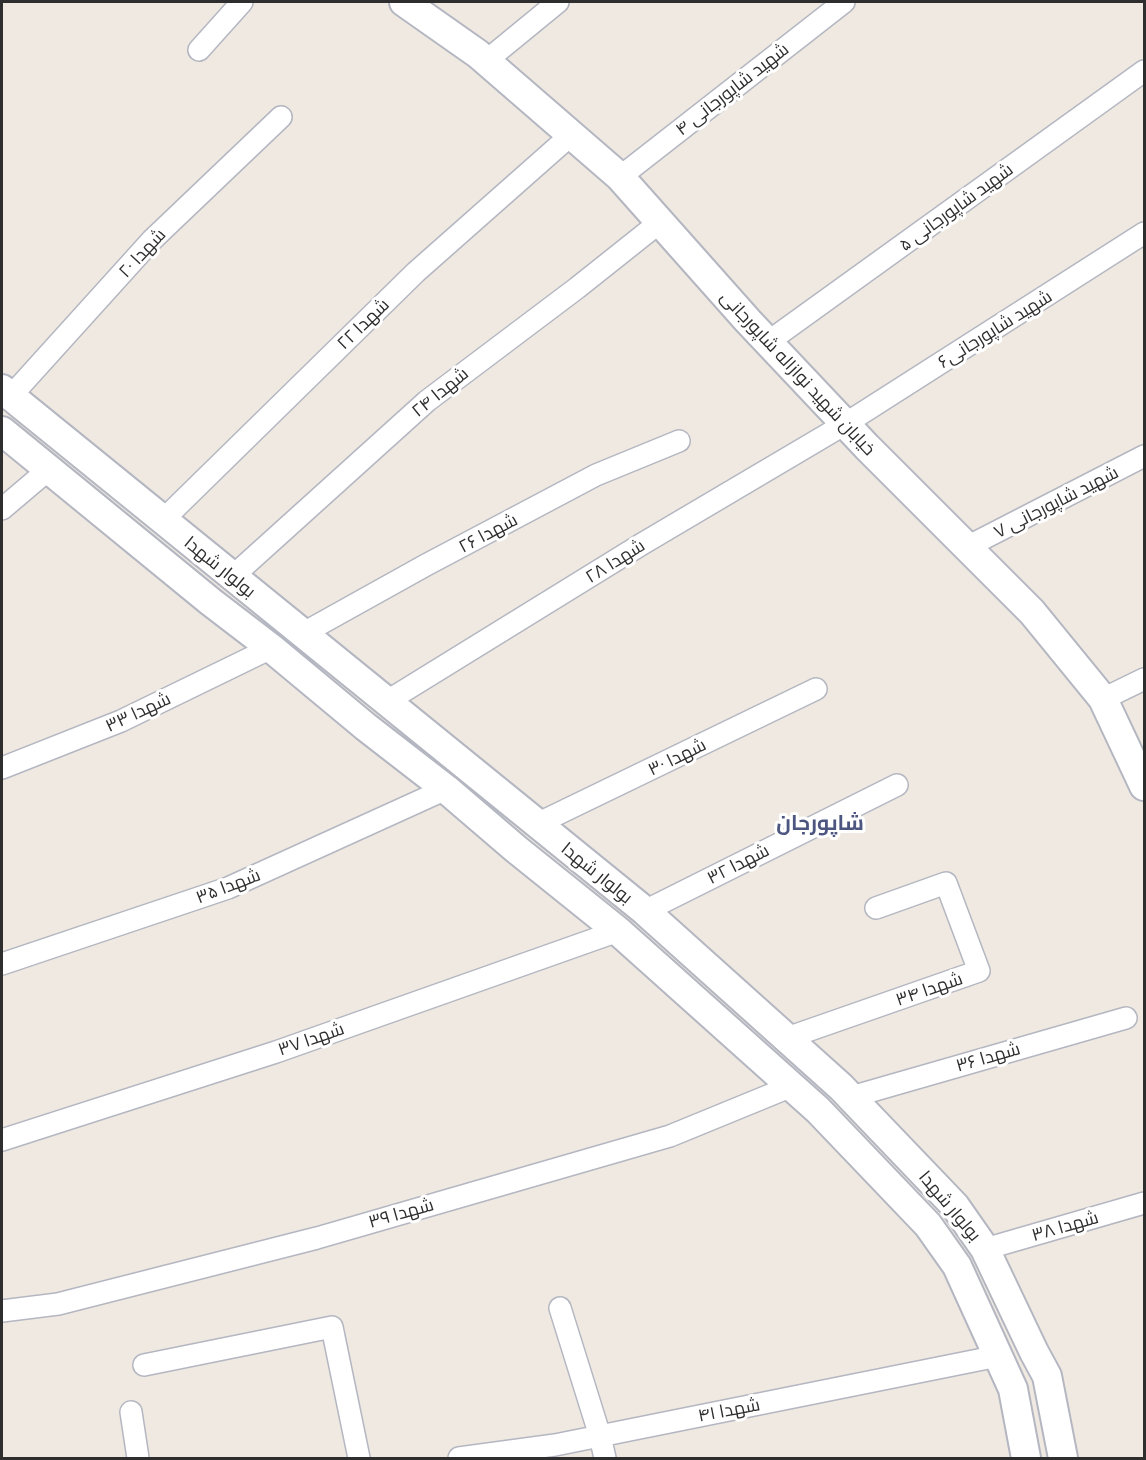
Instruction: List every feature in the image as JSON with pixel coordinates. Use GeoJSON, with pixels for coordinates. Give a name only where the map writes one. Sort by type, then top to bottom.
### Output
{"type":"FeatureCollection","features":[{"type":"Feature","properties":{"kind":"main road","name":"خیابان شهید نوازاله شاپورجانی"},"geometry":{"type":"LineString","coordinates":[[404,2],[486,61],[620,177],[845,424],[1032,612],[1103,699],[1144,786]]}},
{"type":"Feature","properties":{"kind":"main road","name":"بولوار شهدا"},"geometry":{"type":"LineString","coordinates":[[6,392],[645,911],[851,1097],[955,1206],[985,1249],[1047,1376],[1063,1458]]}},
{"type":"Feature","properties":{"kind":"main road","name":"بولوار شهدا"},"geometry":{"type":"LineString","coordinates":[[2,431],[211,602],[272,648],[366,727],[446,789],[618,931],[818,1110],[928,1225],[957,1266],[1013,1389],[1026,1458]]}},
{"type":"Feature","properties":{"kind":"street"},"geometry":{"type":"LineString","coordinates":[[199,50],[242,2]]}},
{"type":"Feature","properties":{"kind":"street"},"geometry":{"type":"LineString","coordinates":[[486,61],[558,2]]}},
{"type":"Feature","properties":{"kind":"street","name":"شهید شاپورجانی ۴"},"geometry":{"type":"LineString","coordinates":[[620,177],[844,2]]}},
{"type":"Feature","properties":{"kind":"street","name":"شهید شاپورجانی ۵"},"geometry":{"type":"LineString","coordinates":[[768,342],[1144,71]]}},
{"type":"Feature","properties":{"kind":"street","name":"شهدا ۲۰"},"geometry":{"type":"LineString","coordinates":[[6,392],[152,240],[281,117]]}},
{"type":"Feature","properties":{"kind":"street","name":"شهدا ۲۲"},"geometry":{"type":"LineString","coordinates":[[163,520],[416,272],[571,135]]}},
{"type":"Feature","properties":{"kind":"street","name":"شهدا ۲۴"},"geometry":{"type":"LineString","coordinates":[[232,577],[427,400],[577,288],[660,222]]}},
{"type":"Feature","properties":{"kind":"street","name":"شهید شاپورجانی۶"},"geometry":{"type":"LineString","coordinates":[[845,424],[1144,233]]}},
{"type":"Feature","properties":{"kind":"street","name":"شهدا ۲۸"},"geometry":{"type":"LineString","coordinates":[[386,702],[642,544],[845,424]]}},
{"type":"Feature","properties":{"kind":"street","name":"شهدا ۲۶"},"geometry":{"type":"LineString","coordinates":[[302,634],[596,475],[679,441]]}},
{"type":"Feature","properties":{"kind":"street","name":"شهید شاپورجانی ۷"},"geometry":{"type":"LineString","coordinates":[[967,547],[1144,456]]}},
{"type":"Feature","properties":{"kind":"street"},"geometry":{"type":"LineString","coordinates":[[2,509],[48,470]]}},
{"type":"Feature","properties":{"kind":"street","name":"شهدا ۳۳"},"geometry":{"type":"LineString","coordinates":[[2,768],[121,721],[272,648]]}},
{"type":"Feature","properties":{"kind":"street"},"geometry":{"type":"LineString","coordinates":[[1103,699],[1144,679]]}},
{"type":"Feature","properties":{"kind":"street","name":"شهدا ۳۰"},"geometry":{"type":"LineString","coordinates":[[537,824],[816,689]]}},
{"type":"Feature","properties":{"kind":"street","name":"شهدا ۳۲"},"geometry":{"type":"LineString","coordinates":[[645,911],[897,785]]}},
{"type":"Feature","properties":{"kind":"street","name":"شهدا ۳۵"},"geometry":{"type":"LineString","coordinates":[[2,964],[228,888],[446,789]]}},
{"type":"Feature","properties":{"kind":"street","name":"شهدا ۳۴"},"geometry":{"type":"LineString","coordinates":[[787,1038],[980,971],[946,883],[876,908]]}},
{"type":"Feature","properties":{"kind":"street","name":"شهدا ۳۷"},"geometry":{"type":"LineString","coordinates":[[2,1140],[276,1052],[618,931]]}},
{"type":"Feature","properties":{"kind":"street","name":"شهدا ۳۶"},"geometry":{"type":"LineString","coordinates":[[851,1097],[1126,1018]]}},
{"type":"Feature","properties":{"kind":"street","name":"شهدا ۳۹"},"geometry":{"type":"LineString","coordinates":[[2,1311],[58,1304],[328,1234],[670,1136],[792,1086]]}},
{"type":"Feature","properties":{"kind":"street","name":"شهدا ۳۸"},"geometry":{"type":"LineString","coordinates":[[985,1249],[1144,1203]]}},
{"type":"Feature","properties":{"kind":"street"},"geometry":{"type":"LineString","coordinates":[[560,1308],[605,1458]]}},
{"type":"Feature","properties":{"kind":"street"},"geometry":{"type":"LineString","coordinates":[[144,1365],[332,1327],[359,1458]]}},
{"type":"Feature","properties":{"kind":"street","name":"شهدا ۴۱"},"geometry":{"type":"LineString","coordinates":[[459,1458],[555,1445],[998,1356]]}},
{"type":"Feature","properties":{"kind":"street"},"geometry":{"type":"LineString","coordinates":[[131,1412],[138,1458]]}},
{"type":"Feature","properties":{"kind":"district","name":"شاپورجان"},"geometry":{"type":"Point","coordinates":[820,823]}}]}
